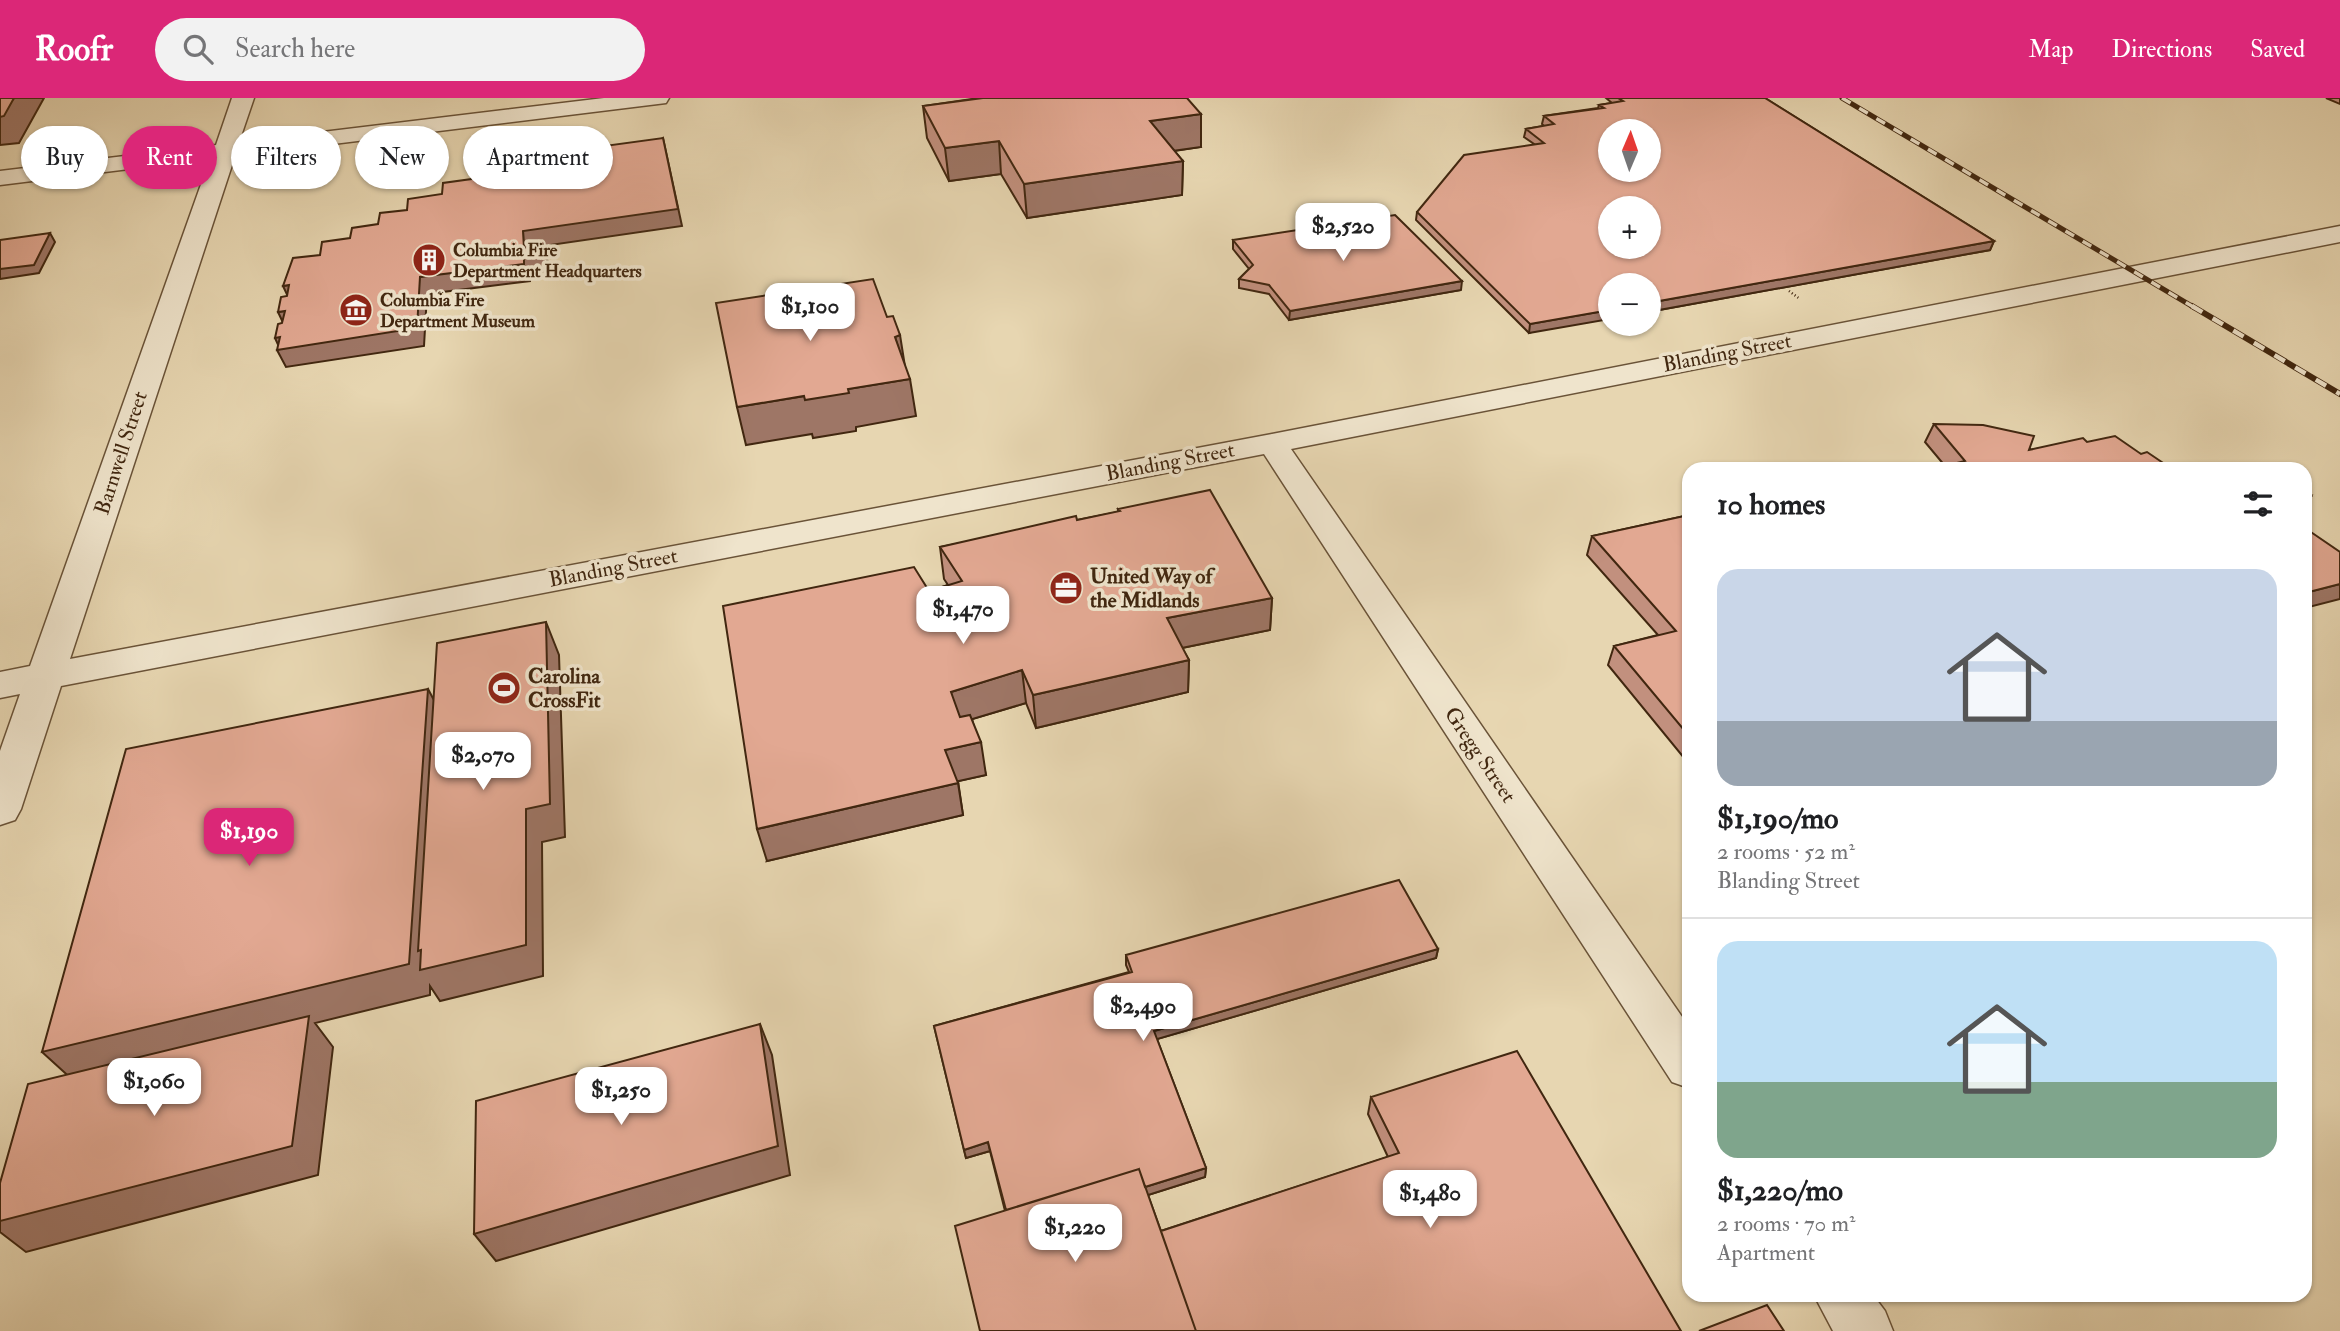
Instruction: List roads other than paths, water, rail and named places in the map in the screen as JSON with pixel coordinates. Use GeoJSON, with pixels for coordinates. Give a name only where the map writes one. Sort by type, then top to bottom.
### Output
{"type":"FeatureCollection","features":[{"type":"Feature","properties":{"kind":"street","name":"Barnwell Street"},"geometry":{"type":"LineString","coordinates":[[0,808],[243,98]]}},
{"type":"Feature","properties":{"kind":"street"},"geometry":{"type":"LineString","coordinates":[[0,178],[658,98]]}},
{"type":"Feature","properties":{"kind":"street","name":"Blanding Street"},"geometry":{"type":"LineString","coordinates":[[0,685],[1272,443],[2340,234]]}},
{"type":"Feature","properties":{"kind":"street","name":"Gregg Street"},"geometry":{"type":"LineString","coordinates":[[1272,443],[1682,1057]]}},
{"type":"Feature","properties":{"kind":"street"},"geometry":{"type":"LineString","coordinates":[[1846,1302],[1865,1331]]}},
{"type":"Feature","properties":{"kind":"railway"},"geometry":{"type":"LineString","coordinates":[[1842,98],[2195,308]]}},
{"type":"Feature","properties":{"kind":"railway"},"geometry":{"type":"LineString","coordinates":[[2192,306],[2340,394]]}},
{"type":"Feature","properties":{"kind":"place","name":"Columbia Fire Department Headquarters"},"geometry":{"type":"Point","coordinates":[429,260]}},
{"type":"Feature","properties":{"kind":"place","name":"Columbia Fire Department Museum"},"geometry":{"type":"Point","coordinates":[356,310]}},
{"type":"Feature","properties":{"kind":"place","name":"United Way of the Midlands"},"geometry":{"type":"Point","coordinates":[1066,588]}},
{"type":"Feature","properties":{"kind":"place","name":"Carolina CrossFit"},"geometry":{"type":"Point","coordinates":[504,688]}}]}
